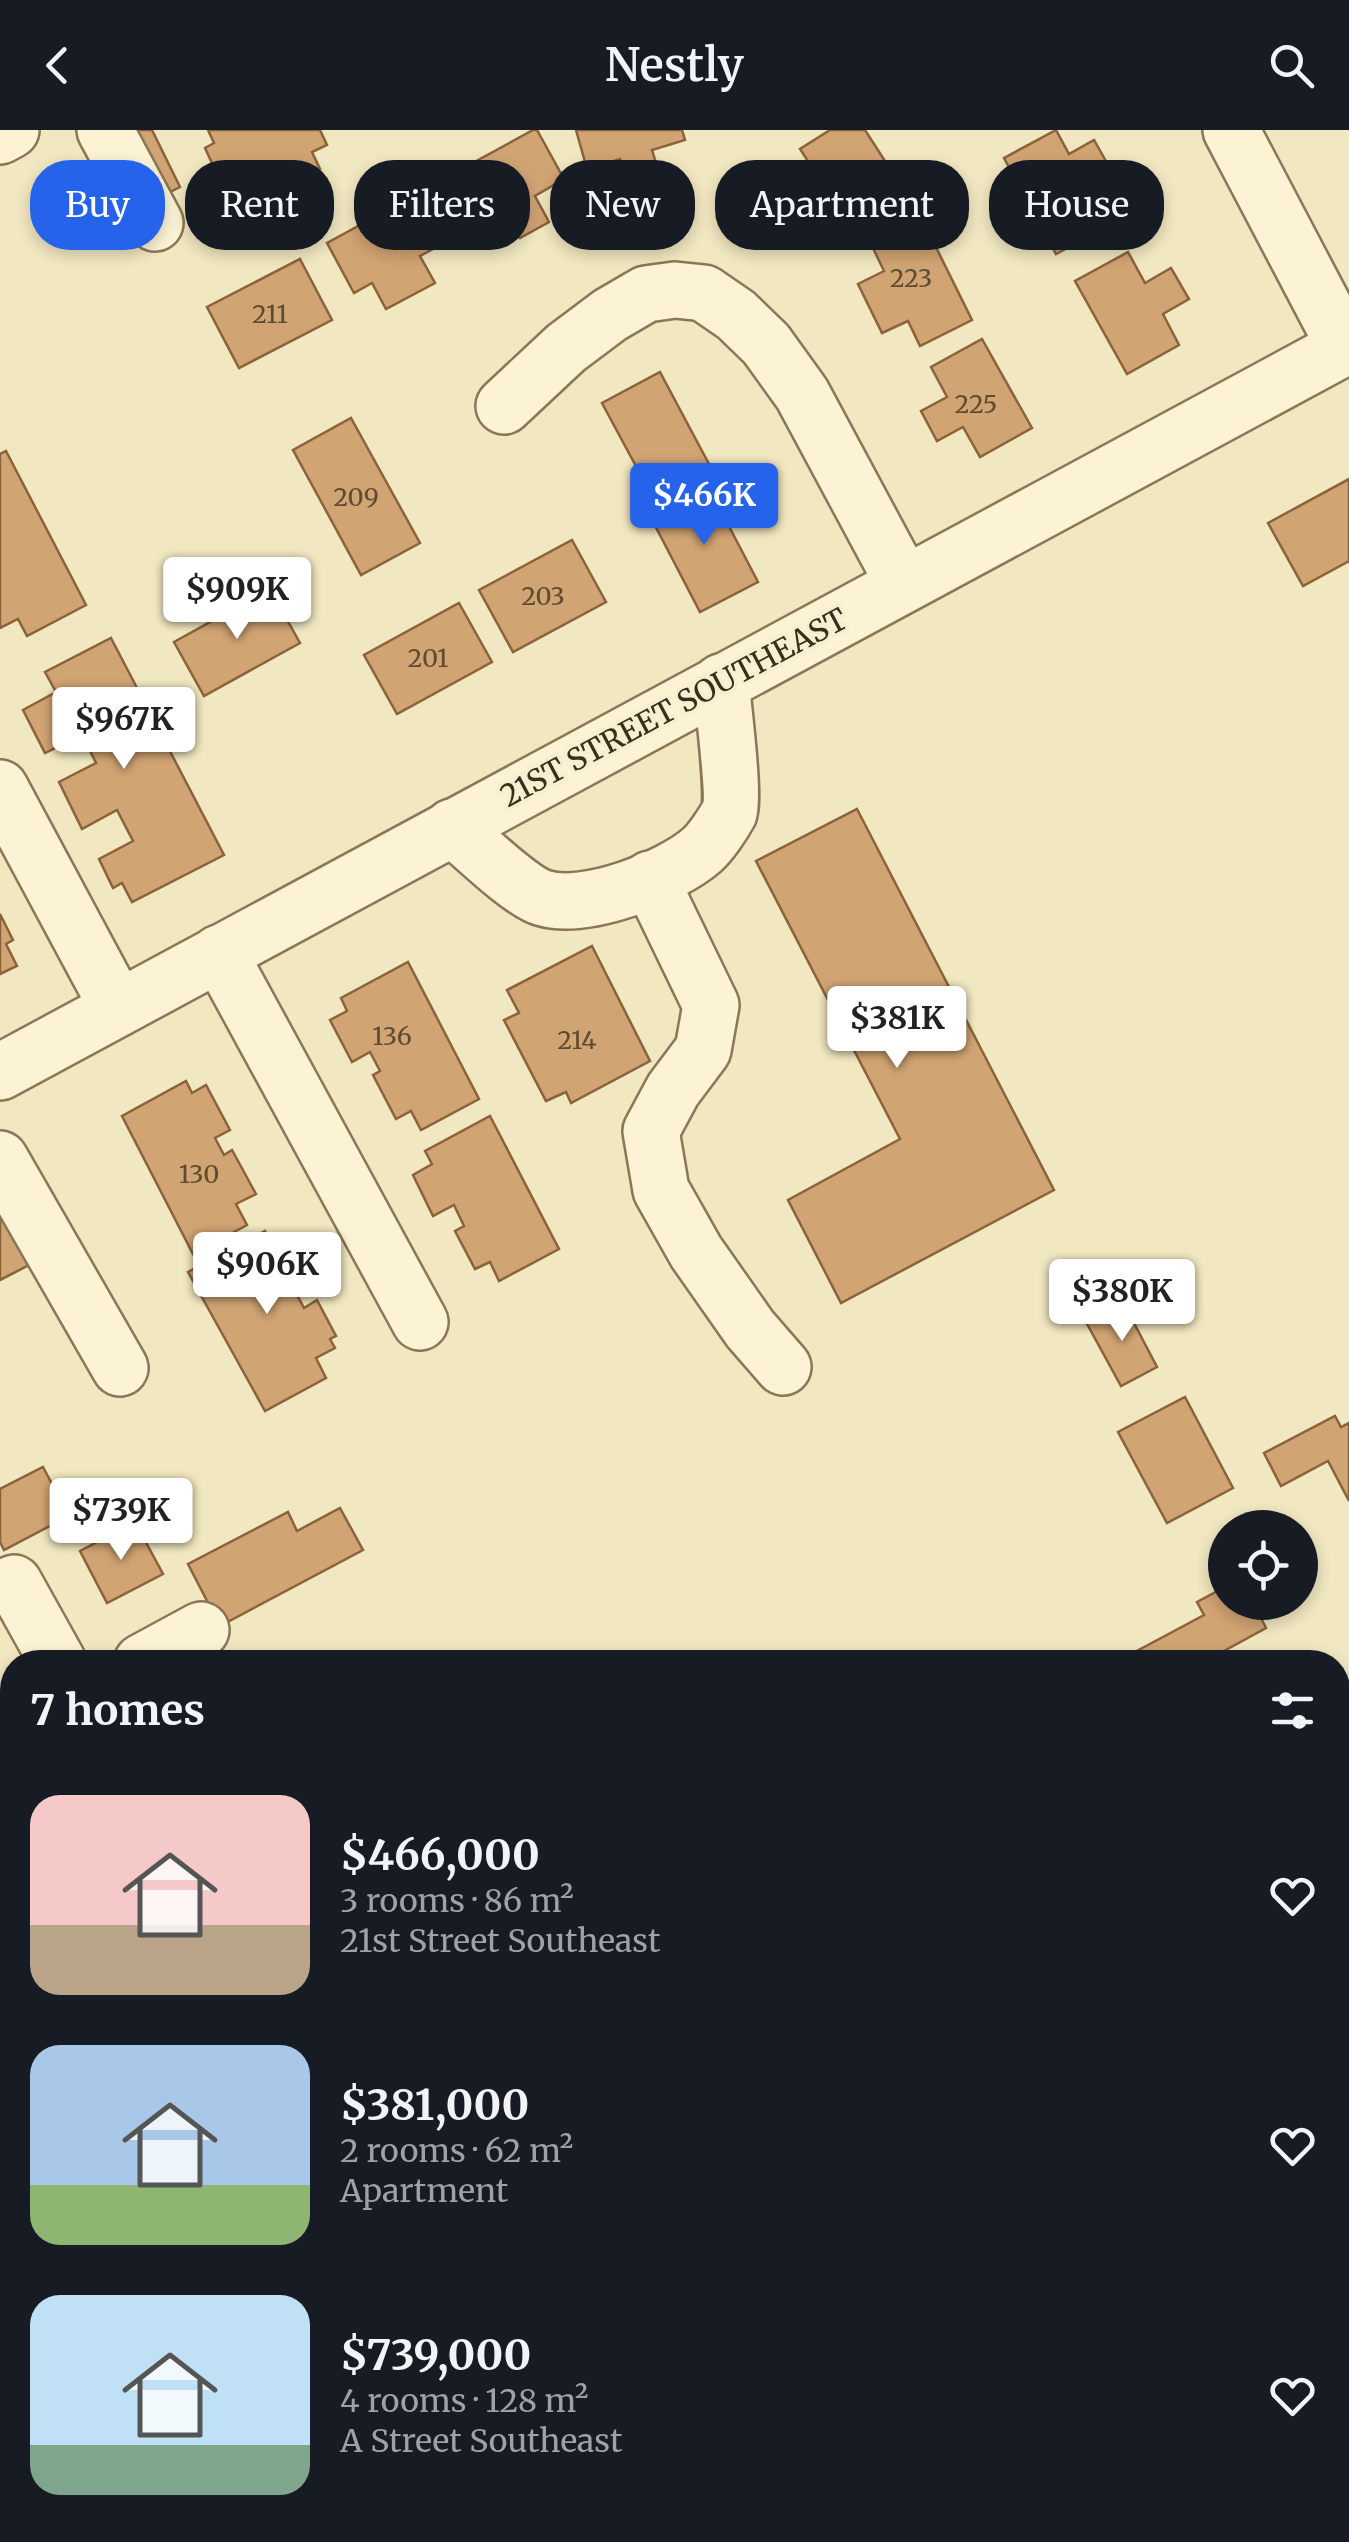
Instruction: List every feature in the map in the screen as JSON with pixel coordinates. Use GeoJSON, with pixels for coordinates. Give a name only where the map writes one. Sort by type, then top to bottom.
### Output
{"type":"FeatureCollection","features":[{"type":"Feature","properties":{"kind":"street"},"geometry":{"type":"LineString","coordinates":[[0,136],[11,130]]}},
{"type":"Feature","properties":{"kind":"street"},"geometry":{"type":"LineString","coordinates":[[105,130],[121,160]]}},
{"type":"Feature","properties":{"kind":"street"},"geometry":{"type":"LineString","coordinates":[[1231,130],[1347,346]]}},
{"type":"Feature","properties":{"kind":"street"},"geometry":{"type":"LineString","coordinates":[[504,406],[566,348],[646,294],[704,292],[766,344],[802,394],[904,584]]}},
{"type":"Feature","properties":{"kind":"street","name":"21ST STREET SOUTHEAST"},"geometry":{"type":"LineString","coordinates":[[0,1072],[1347,346]]}},
{"type":"Feature","properties":{"kind":"street"},"geometry":{"type":"LineString","coordinates":[[452,827],[539,897],[558,901],[595,898],[673,869],[703,849],[730,810],[721,682]]}},
{"type":"Feature","properties":{"kind":"street"},"geometry":{"type":"LineString","coordinates":[[0,788],[118,1008]]}},
{"type":"Feature","properties":{"kind":"street"},"geometry":{"type":"LineString","coordinates":[[650,879],[711,1005],[703,1050],[673,1090],[651,1131],[661,1190],[696,1252],[750,1330],[783,1367]]}},
{"type":"Feature","properties":{"kind":"street"},"geometry":{"type":"LineString","coordinates":[[219,953],[420,1322]]}},
{"type":"Feature","properties":{"kind":"street"},"geometry":{"type":"LineString","coordinates":[[0,1160],[120,1368]]}},
{"type":"Feature","properties":{"kind":"street"},"geometry":{"type":"LineString","coordinates":[[14,1583],[51,1650]]}},
{"type":"Feature","properties":{"kind":"street"},"geometry":{"type":"LineString","coordinates":[[164,1650],[201,1630]]}},
{"type":"Feature","properties":{"kind":"building"},"geometry":{"type":"Polygon","coordinates":[[[121,130],[152,130],[180,187],[165,194],[165,160],[136,160],[121,130]]]}},
{"type":"Feature","properties":{"kind":"building"},"geometry":{"type":"Polygon","coordinates":[[[208,130],[320,130],[327,145],[312,152],[316,160],[211,160],[205,148],[214,143],[208,130]]]}},
{"type":"Feature","properties":{"kind":"building"},"geometry":{"type":"Polygon","coordinates":[[[537,130],[554,160],[550,160],[550,187],[535,196],[549,222],[530,232],[530,160],[478,160],[537,130]]]}},
{"type":"Feature","properties":{"kind":"building"},"geometry":{"type":"Polygon","coordinates":[[[576,130],[682,130],[685,140],[652,150],[655,160],[584,160],[576,130]]]}},
{"type":"Feature","properties":{"kind":"building"},"geometry":{"type":"Polygon","coordinates":[[[830,130],[865,130],[884,160],[807,160],[800,149],[830,130]]]}},
{"type":"Feature","properties":{"kind":"building"},"geometry":{"type":"Polygon","coordinates":[[[1056,130],[1069,154],[1094,140],[1105,160],[1005,160],[1056,130]]]}},
{"type":"Feature","properties":{"kind":"building"},"geometry":{"type":"Polygon","coordinates":[[[354,228],[354,250],[431,250],[420,256],[435,283],[386,309],[372,283],[354,293],[331,250],[334,250],[334,239],[354,228]]]}},
{"type":"Feature","properties":{"kind":"building"},"geometry":{"type":"Polygon","coordinates":[[[874,250],[937,250],[972,320],[920,346],[908,321],[882,333],[858,284],[884,271],[874,250]]]}},
{"type":"Feature","properties":{"kind":"building"},"geometry":{"type":"Polygon","coordinates":[[[1128,252],[1145,283],[1171,268],[1189,299],[1163,314],[1179,345],[1127,374],[1075,281],[1128,252]]]}},
{"type":"Feature","properties":{"kind":"building"},"geometry":{"type":"Polygon","coordinates":[[[300,259],[332,320],[239,368],[207,307],[300,259]]]}},
{"type":"Feature","properties":{"kind":"building"},"geometry":{"type":"Polygon","coordinates":[[[982,339],[1032,428],[980,457],[963,427],[937,441],[921,411],[947,397],[931,367],[982,339]]]}},
{"type":"Feature","properties":{"kind":"building"},"geometry":{"type":"Polygon","coordinates":[[[660,372],[710,466],[652,496],[602,403],[660,372]]]}},
{"type":"Feature","properties":{"kind":"building"},"geometry":{"type":"Polygon","coordinates":[[[351,418],[420,543],[361,575],[293,450],[351,418]]]}},
{"type":"Feature","properties":{"kind":"building"},"geometry":{"type":"Polygon","coordinates":[[[6,451],[86,605],[27,636],[18,619],[0,628],[0,454],[6,451]]]}},
{"type":"Feature","properties":{"kind":"building"},"geometry":{"type":"Polygon","coordinates":[[[1349,479],[1349,561],[1303,586],[1268,523],[1349,479]]]}},
{"type":"Feature","properties":{"kind":"building"},"geometry":{"type":"Polygon","coordinates":[[[707,484],[758,582],[700,612],[649,514],[707,484]]]}},
{"type":"Feature","properties":{"kind":"building"},"geometry":{"type":"Polygon","coordinates":[[[572,540],[606,602],[513,652],[479,590],[572,540]]]}},
{"type":"Feature","properties":{"kind":"building"},"geometry":{"type":"Polygon","coordinates":[[[270,589],[300,643],[204,696],[174,642],[270,589]]]}},
{"type":"Feature","properties":{"kind":"building"},"geometry":{"type":"Polygon","coordinates":[[[459,603],[492,662],[397,714],[364,655],[459,603]]]}},
{"type":"Feature","properties":{"kind":"building"},"geometry":{"type":"Polygon","coordinates":[[[111,638],[224,855],[132,902],[122,883],[113,888],[99,859],[133,841],[117,810],[82,829],[59,782],[96,763],[82,735],[45,753],[23,710],[56,692],[45,672],[111,638]]]}},
{"type":"Feature","properties":{"kind":"building"},"geometry":{"type":"Polygon","coordinates":[[[857,809],[1054,1190],[841,1303],[788,1200],[900,1139],[756,861],[857,809]]]}},
{"type":"Feature","properties":{"kind":"building"},"geometry":{"type":"Polygon","coordinates":[[[0,914],[13,940],[6,944],[17,966],[0,974],[0,914]]]}},
{"type":"Feature","properties":{"kind":"building"},"geometry":{"type":"Polygon","coordinates":[[[592,946],[650,1061],[571,1103],[566,1092],[546,1101],[504,1020],[519,1013],[507,990],[592,946]]]}},
{"type":"Feature","properties":{"kind":"building"},"geometry":{"type":"Polygon","coordinates":[[[408,962],[479,1099],[421,1130],[411,1111],[396,1119],[373,1075],[380,1071],[370,1052],[352,1062],[330,1020],[347,1011],[341,998],[408,962]]]}},
{"type":"Feature","properties":{"kind":"building"},"geometry":{"type":"Polygon","coordinates":[[[186,1081],[192,1093],[206,1085],[230,1130],[215,1138],[224,1155],[232,1150],[256,1194],[236,1204],[247,1225],[193,1254],[122,1116],[186,1081]]]}},
{"type":"Feature","properties":{"kind":"building"},"geometry":{"type":"Polygon","coordinates":[[[490,1116],[559,1249],[499,1281],[490,1262],[475,1269],[455,1231],[464,1226],[454,1205],[433,1216],[413,1175],[432,1164],[425,1151],[490,1116]]]}},
{"type":"Feature","properties":{"kind":"building"},"geometry":{"type":"Polygon","coordinates":[[[0,1201],[33,1263],[0,1280],[0,1201]]]}},
{"type":"Feature","properties":{"kind":"building"},"geometry":{"type":"Polygon","coordinates":[[[265,1231],[275,1249],[292,1240],[313,1281],[295,1291],[304,1308],[317,1300],[336,1336],[330,1339],[335,1348],[316,1358],[326,1378],[265,1411],[188,1272],[265,1231]]]}},
{"type":"Feature","properties":{"kind":"building"},"geometry":{"type":"Polygon","coordinates":[[[1123,1302],[1157,1367],[1121,1386],[1086,1322],[1123,1302]]]}},
{"type":"Feature","properties":{"kind":"building"},"geometry":{"type":"Polygon","coordinates":[[[1185,1397],[1233,1488],[1167,1523],[1118,1432],[1185,1397]]]}},
{"type":"Feature","properties":{"kind":"building"},"geometry":{"type":"Polygon","coordinates":[[[1335,1416],[1341,1427],[1349,1423],[1349,1501],[1328,1461],[1281,1486],[1264,1453],[1335,1416]]]}},
{"type":"Feature","properties":{"kind":"building"},"geometry":{"type":"Polygon","coordinates":[[[43,1467],[69,1516],[4,1550],[0,1542],[0,1489],[43,1467]]]}},
{"type":"Feature","properties":{"kind":"building"},"geometry":{"type":"Polygon","coordinates":[[[340,1508],[363,1550],[220,1626],[188,1564],[288,1512],[297,1531],[340,1508]]]}},
{"type":"Feature","properties":{"kind":"building"},"geometry":{"type":"Polygon","coordinates":[[[135,1522],[163,1574],[107,1603],[80,1551],[135,1522]]]}},
{"type":"Feature","properties":{"kind":"building"},"geometry":{"type":"Polygon","coordinates":[[[1208,1596],[1208,1620],[1262,1620],[1266,1628],[1226,1650],[1139,1650],[1204,1615],[1197,1602],[1208,1596]]]}}]}
